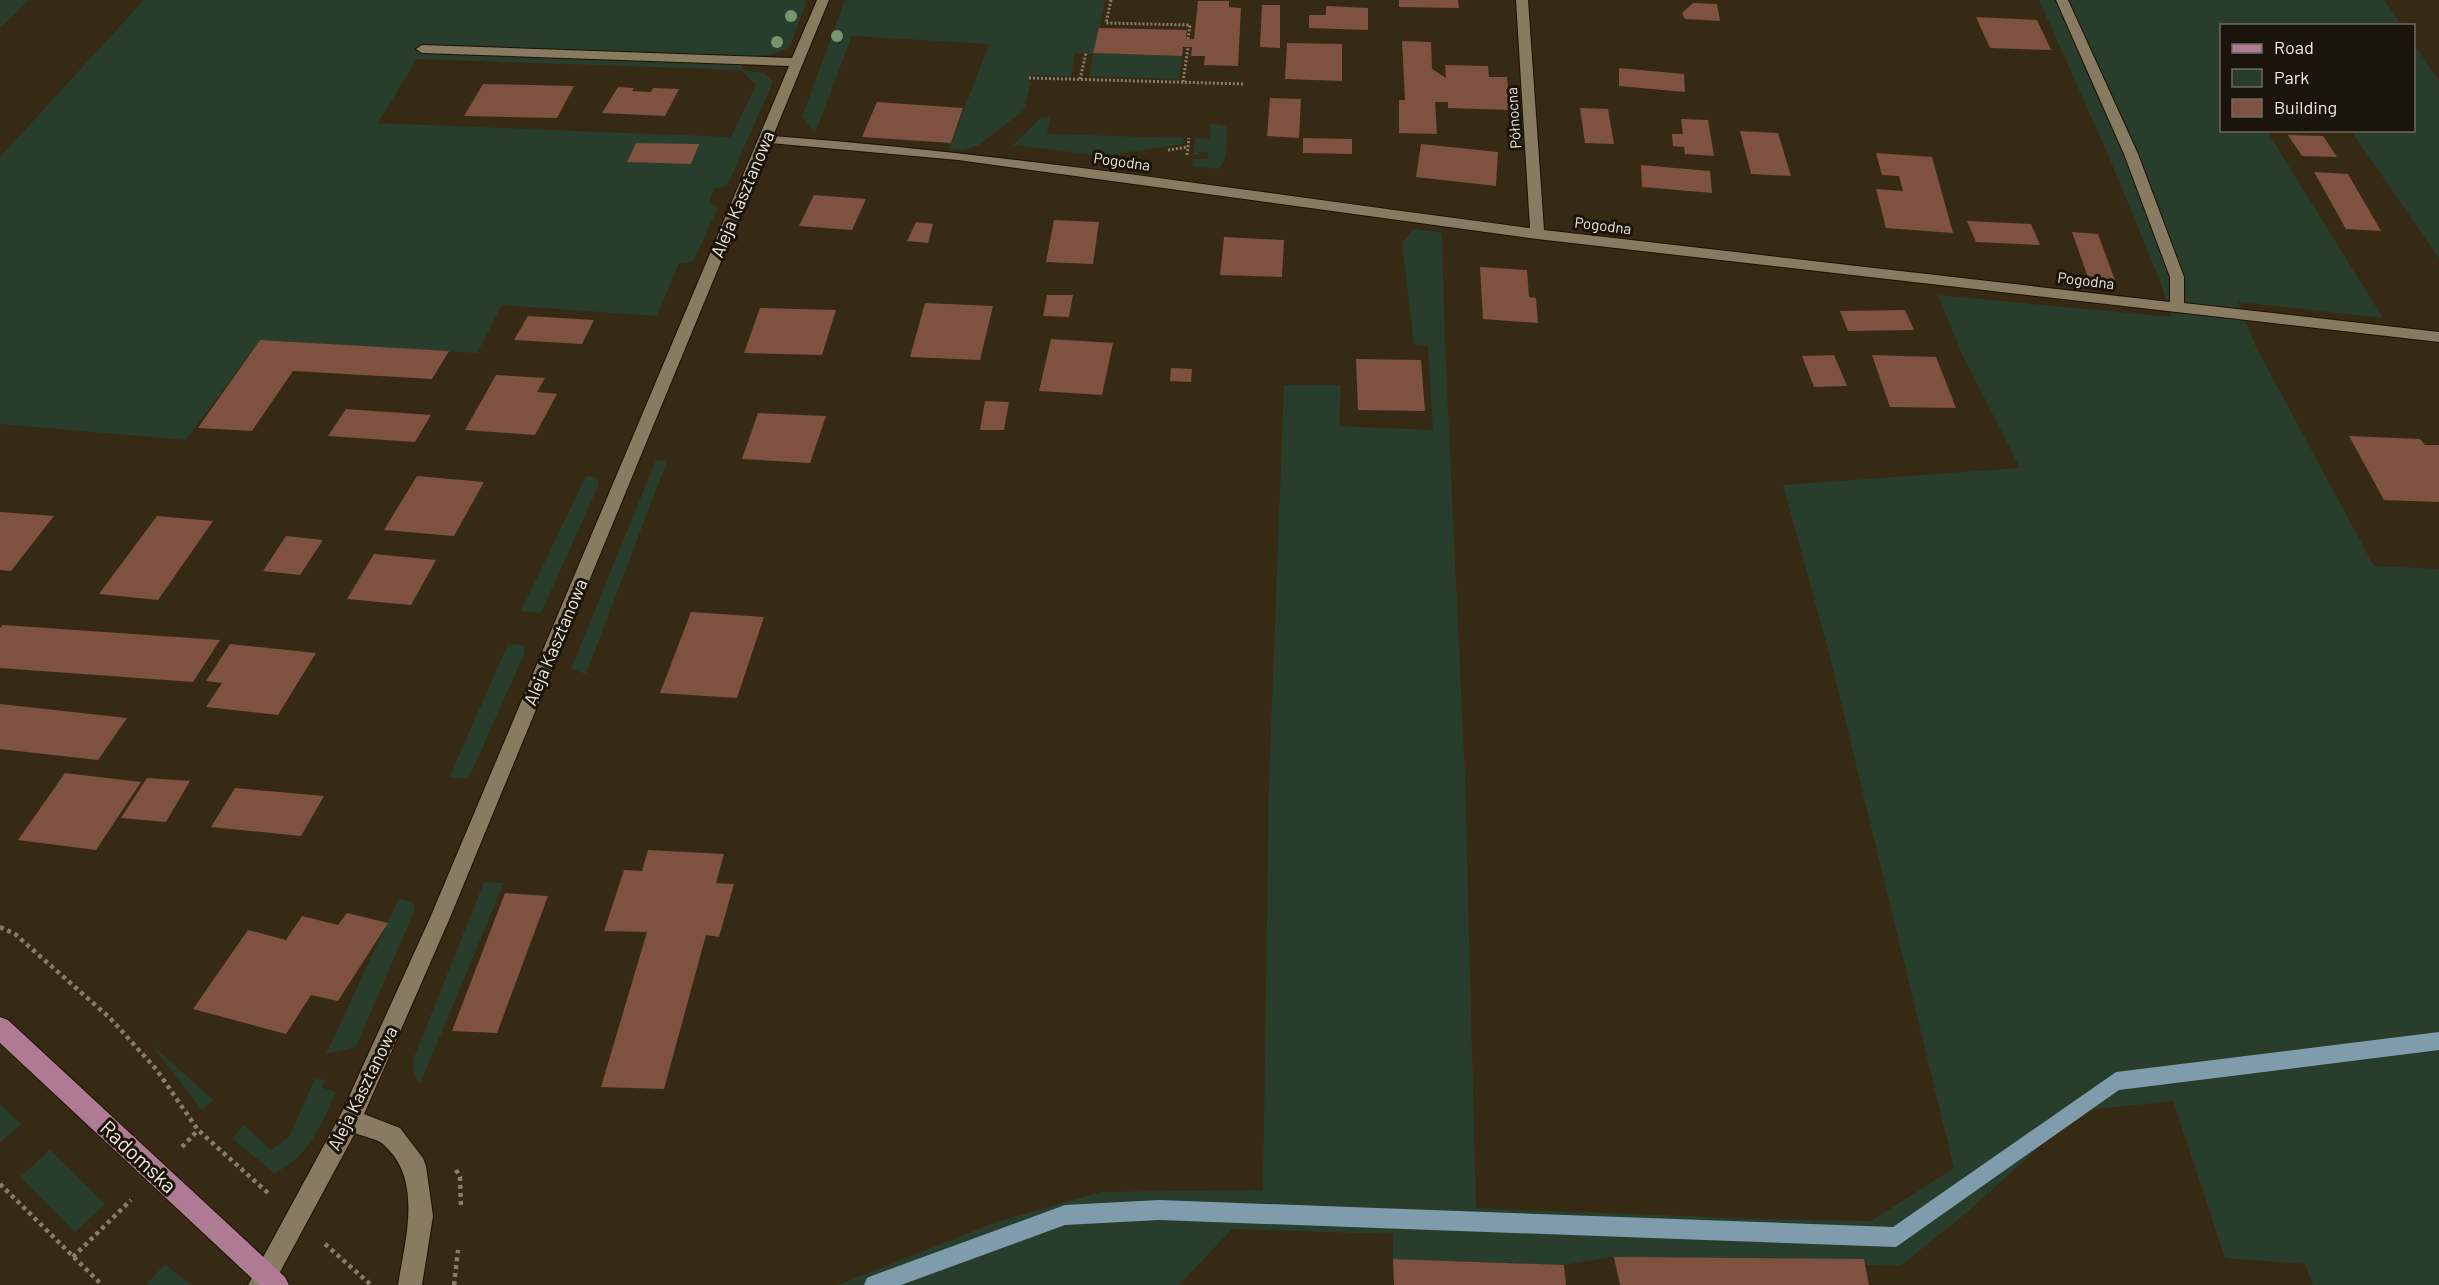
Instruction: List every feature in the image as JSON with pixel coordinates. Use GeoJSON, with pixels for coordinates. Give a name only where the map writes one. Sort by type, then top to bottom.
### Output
{"type":"FeatureCollection","features":[{"type":"Feature","properties":{"kind":"main road","name":"Radomska"},"geometry":{"type":"LineString","coordinates":[[0,1028],[268,1282]]}},
{"type":"Feature","properties":{"kind":"street","name":"Aleja Kasztanowa"},"geometry":{"type":"LineString","coordinates":[[268,1282],[296,1217],[350,1120],[439,920],[823,0]]}},
{"type":"Feature","properties":{"kind":"street","name":"Północna"},"geometry":{"type":"LineString","coordinates":[[1522,0],[1537,234]]}},
{"type":"Feature","properties":{"kind":"street"},"geometry":{"type":"LineString","coordinates":[[2062,0],[2131,154],[2177,277],[2177,307]]}},
{"type":"Feature","properties":{"kind":"street"},"geometry":{"type":"LineString","coordinates":[[422,49],[797,62]]}},
{"type":"Feature","properties":{"kind":"street","name":"Pogodna"},"geometry":{"type":"LineString","coordinates":[[765,139],[854,145],[981,158],[1537,234],[2439,337]]}},
{"type":"Feature","properties":{"kind":"street"},"geometry":{"type":"LineString","coordinates":[[350,1120],[392,1136],[415,1166],[421,1216],[410,1285]]}},
{"type":"Feature","properties":{"kind":"path"},"geometry":{"type":"LineString","coordinates":[[1111,0],[1106,23],[1190,25],[1188,39]]}},
{"type":"Feature","properties":{"kind":"path"},"geometry":{"type":"LineString","coordinates":[[1184,82],[1188,47]]}},
{"type":"Feature","properties":{"kind":"path"},"geometry":{"type":"LineString","coordinates":[[1080,79],[1086,53]]}},
{"type":"Feature","properties":{"kind":"path"},"geometry":{"type":"LineString","coordinates":[[1029,78],[1245,84]]}},
{"type":"Feature","properties":{"kind":"path"},"geometry":{"type":"LineString","coordinates":[[0,927],[15,934],[110,1018],[156,1069],[198,1130],[372,1285]]}},
{"type":"Feature","properties":{"kind":"path"},"geometry":{"type":"LineString","coordinates":[[0,1184],[102,1285]]}},
{"type":"Feature","properties":{"kind":"green space"},"geometry":{"type":"Polygon","coordinates":[[[0,0],[29,0],[0,28],[0,0]]]}},
{"type":"Feature","properties":{"kind":"green space"},"geometry":{"type":"Polygon","coordinates":[[[144,0],[807,1],[789,48],[770,55],[747,56],[741,70],[764,73],[773,82],[727,186],[714,189],[709,203],[718,207],[694,260],[689,263],[679,263],[657,316],[502,305],[477,353],[260,340],[186,440],[0,424],[0,157],[144,0]],[[417,59],[378,123],[731,137],[756,85],[741,70],[417,59]]]}},
{"type":"Feature","properties":{"kind":"green space"},"geometry":{"type":"Polygon","coordinates":[[[845,0],[1105,0],[1094,53],[1182,56],[1179,79],[1090,76],[1093,54],[1075,53],[1071,76],[1030,75],[1028,81],[1031,82],[1024,110],[979,145],[963,150],[949,149],[989,44],[852,36],[815,133],[802,117],[845,0]]]}},
{"type":"Feature","properties":{"kind":"green space"},"geometry":{"type":"Polygon","coordinates":[[[2039,0],[2384,0],[2400,24],[2220,24],[2220,132],[2268,132],[2383,318],[2238,302],[2256,347],[2374,566],[2439,569],[2439,1285],[2313,1285],[2305,1264],[2225,1258],[2173,1101],[2079,1111],[1965,1214],[1900,1266],[1612,1257],[1564,1265],[1393,1259],[1393,1234],[1232,1229],[1179,1285],[838,1285],[999,1221],[1101,1192],[1263,1190],[1269,783],[1284,385],[1341,385],[1339,426],[1433,430],[1428,346],[1414,344],[1402,243],[1414,229],[1442,233],[1465,777],[1476,1208],[1871,1221],[1954,1168],[1829,653],[1783,485],[2020,468],[1962,354],[1938,295],[2171,317],[2160,281],[2106,150],[2039,0]]]}},
{"type":"Feature","properties":{"kind":"green space"},"geometry":{"type":"Polygon","coordinates":[[[2415,45],[2439,81],[2439,258],[2352,132],[2415,132],[2415,45]]]}},
{"type":"Feature","properties":{"kind":"green space"},"geometry":{"type":"Polygon","coordinates":[[[1042,117],[1050,118],[1047,134],[1184,138],[1183,144],[1103,156],[1013,145],[1042,117]]]}},
{"type":"Feature","properties":{"kind":"green space"},"geometry":{"type":"Polygon","coordinates":[[[1211,123],[1225,126],[1227,129],[1226,150],[1222,165],[1218,169],[1192,166],[1193,159],[1208,159],[1208,152],[1193,155],[1195,138],[1210,139],[1211,123]]]}},
{"type":"Feature","properties":{"kind":"green space"},"geometry":{"type":"Polygon","coordinates":[[[656,460],[667,461],[586,674],[571,669],[656,460]]]}},
{"type":"Feature","properties":{"kind":"green space"},"geometry":{"type":"Polygon","coordinates":[[[586,476],[596,477],[599,484],[541,613],[521,611],[586,476]]]}},
{"type":"Feature","properties":{"kind":"green space"},"geometry":{"type":"Polygon","coordinates":[[[508,644],[523,645],[525,652],[472,771],[466,778],[449,778],[508,644]]]}},
{"type":"Feature","properties":{"kind":"green space"},"geometry":{"type":"Polygon","coordinates":[[[484,882],[504,883],[420,1084],[414,1074],[413,1060],[484,882]]]}},
{"type":"Feature","properties":{"kind":"green space"},"geometry":{"type":"Polygon","coordinates":[[[399,898],[412,902],[415,909],[356,1047],[326,1054],[399,898]]]}},
{"type":"Feature","properties":{"kind":"green space"},"geometry":{"type":"Polygon","coordinates":[[[151,1044],[213,1100],[202,1110],[151,1044]]]}},
{"type":"Feature","properties":{"kind":"green space"},"geometry":{"type":"Polygon","coordinates":[[[315,1079],[326,1080],[321,1087],[336,1092],[319,1128],[305,1149],[286,1166],[274,1173],[232,1138],[244,1125],[271,1150],[289,1137],[315,1079]]]}},
{"type":"Feature","properties":{"kind":"green space"},"geometry":{"type":"Polygon","coordinates":[[[0,1104],[21,1124],[0,1143],[0,1104]]]}},
{"type":"Feature","properties":{"kind":"green space"},"geometry":{"type":"Polygon","coordinates":[[[50,1150],[105,1204],[75,1232],[20,1177],[50,1150]]]}},
{"type":"Feature","properties":{"kind":"green space"},"geometry":{"type":"Polygon","coordinates":[[[165,1264],[191,1285],[146,1285],[165,1264]]]}},
{"type":"Feature","properties":{"kind":"building"},"geometry":{"type":"Polygon","coordinates":[[[1399,0],[1458,0],[1459,8],[1399,7],[1399,0]]]}},
{"type":"Feature","properties":{"kind":"building"},"geometry":{"type":"Polygon","coordinates":[[[1198,1],[1229,1],[1229,7],[1241,8],[1238,66],[1204,65],[1205,56],[1191,56],[1192,47],[1183,47],[1182,56],[1093,53],[1099,28],[1187,30],[1186,39],[1194,39],[1198,1]]]}},
{"type":"Feature","properties":{"kind":"building"},"geometry":{"type":"Polygon","coordinates":[[[1693,3],[1717,4],[1720,21],[1685,19],[1682,13],[1693,3]]]}},
{"type":"Feature","properties":{"kind":"building"},"geometry":{"type":"Polygon","coordinates":[[[1262,5],[1280,5],[1280,48],[1260,47],[1262,5]]]}},
{"type":"Feature","properties":{"kind":"building"},"geometry":{"type":"Polygon","coordinates":[[[1326,6],[1368,8],[1368,30],[1309,28],[1309,15],[1326,15],[1326,6]]]}},
{"type":"Feature","properties":{"kind":"building"},"geometry":{"type":"Polygon","coordinates":[[[1976,17],[2037,20],[2051,50],[1990,48],[1976,17]]]}},
{"type":"Feature","properties":{"kind":"building"},"geometry":{"type":"Polygon","coordinates":[[[1402,41],[1431,42],[1432,69],[1446,78],[1445,65],[1488,66],[1489,77],[1507,77],[1510,110],[1448,108],[1448,102],[1435,102],[1437,134],[1399,133],[1399,100],[1405,100],[1402,41]]]}},
{"type":"Feature","properties":{"kind":"building"},"geometry":{"type":"Polygon","coordinates":[[[1287,43],[1342,44],[1342,81],[1285,79],[1287,43]]]}},
{"type":"Feature","properties":{"kind":"building"},"geometry":{"type":"Polygon","coordinates":[[[1619,68],[1684,74],[1685,92],[1619,86],[1619,68]]]}},
{"type":"Feature","properties":{"kind":"building"},"geometry":{"type":"Polygon","coordinates":[[[483,84],[574,86],[557,118],[464,116],[483,84]]]}},
{"type":"Feature","properties":{"kind":"building"},"geometry":{"type":"Polygon","coordinates":[[[618,87],[634,88],[632,91],[651,92],[653,88],[679,89],[665,116],[602,113],[618,87]]]}},
{"type":"Feature","properties":{"kind":"building"},"geometry":{"type":"Polygon","coordinates":[[[1270,98],[1301,99],[1299,138],[1267,136],[1270,98]]]}},
{"type":"Feature","properties":{"kind":"building"},"geometry":{"type":"Polygon","coordinates":[[[877,102],[963,108],[951,143],[862,137],[877,102]]]}},
{"type":"Feature","properties":{"kind":"building"},"geometry":{"type":"Polygon","coordinates":[[[1580,108],[1608,109],[1614,144],[1585,143],[1580,108]]]}},
{"type":"Feature","properties":{"kind":"building"},"geometry":{"type":"Polygon","coordinates":[[[1681,119],[1708,120],[1714,156],[1685,154],[1684,147],[1673,146],[1672,134],[1683,134],[1681,119]]]}},
{"type":"Feature","properties":{"kind":"building"},"geometry":{"type":"Polygon","coordinates":[[[1740,131],[1778,133],[1791,176],[1751,174],[1740,131]]]}},
{"type":"Feature","properties":{"kind":"building"},"geometry":{"type":"Polygon","coordinates":[[[2288,135],[2323,136],[2337,157],[2302,156],[2288,135]]]}},
{"type":"Feature","properties":{"kind":"building"},"geometry":{"type":"Polygon","coordinates":[[[1303,138],[1352,139],[1352,154],[1303,153],[1303,138]]]}},
{"type":"Feature","properties":{"kind":"building"},"geometry":{"type":"Polygon","coordinates":[[[636,143],[699,144],[691,164],[627,162],[636,143]]]}},
{"type":"Feature","properties":{"kind":"building"},"geometry":{"type":"Polygon","coordinates":[[[1421,144],[1498,152],[1496,186],[1416,177],[1421,144]]]}},
{"type":"Feature","properties":{"kind":"building"},"geometry":{"type":"Polygon","coordinates":[[[1876,153],[1932,157],[1953,233],[1886,228],[1876,189],[1903,191],[1899,176],[1882,175],[1876,153]]]}},
{"type":"Feature","properties":{"kind":"building"},"geometry":{"type":"Polygon","coordinates":[[[1641,165],[1710,171],[1712,193],[1642,187],[1641,165]]]}},
{"type":"Feature","properties":{"kind":"building"},"geometry":{"type":"Polygon","coordinates":[[[2314,172],[2348,174],[2381,231],[2346,229],[2314,172]]]}},
{"type":"Feature","properties":{"kind":"building"},"geometry":{"type":"Polygon","coordinates":[[[814,195],[866,199],[852,230],[799,226],[814,195]]]}},
{"type":"Feature","properties":{"kind":"building"},"geometry":{"type":"Polygon","coordinates":[[[1054,220],[1099,222],[1093,264],[1046,262],[1054,220]]]}},
{"type":"Feature","properties":{"kind":"building"},"geometry":{"type":"Polygon","coordinates":[[[1967,221],[2031,224],[2040,245],[1976,242],[1967,221]]]}},
{"type":"Feature","properties":{"kind":"building"},"geometry":{"type":"Polygon","coordinates":[[[916,222],[933,224],[928,243],[907,241],[916,222]]]}},
{"type":"Feature","properties":{"kind":"building"},"geometry":{"type":"Polygon","coordinates":[[[2072,232],[2098,234],[2116,283],[2089,280],[2072,232]]]}},
{"type":"Feature","properties":{"kind":"building"},"geometry":{"type":"Polygon","coordinates":[[[1224,237],[1284,240],[1282,277],[1220,275],[1224,237]]]}},
{"type":"Feature","properties":{"kind":"building"},"geometry":{"type":"Polygon","coordinates":[[[1480,267],[1527,270],[1529,297],[1536,298],[1538,323],[1483,319],[1480,267]]]}},
{"type":"Feature","properties":{"kind":"building"},"geometry":{"type":"Polygon","coordinates":[[[1047,295],[1073,295],[1069,317],[1043,316],[1047,295]]]}},
{"type":"Feature","properties":{"kind":"building"},"geometry":{"type":"Polygon","coordinates":[[[925,303],[993,306],[980,360],[910,357],[925,303]]]}},
{"type":"Feature","properties":{"kind":"building"},"geometry":{"type":"Polygon","coordinates":[[[760,308],[836,310],[822,355],[744,353],[760,308]]]}},
{"type":"Feature","properties":{"kind":"building"},"geometry":{"type":"Polygon","coordinates":[[[1905,310],[1914,330],[1848,331],[1840,311],[1905,310]]]}},
{"type":"Feature","properties":{"kind":"building"},"geometry":{"type":"Polygon","coordinates":[[[528,316],[594,320],[582,344],[514,340],[528,316]]]}},
{"type":"Feature","properties":{"kind":"building"},"geometry":{"type":"Polygon","coordinates":[[[1051,339],[1113,343],[1102,395],[1039,391],[1051,339]]]}},
{"type":"Feature","properties":{"kind":"building"},"geometry":{"type":"Polygon","coordinates":[[[260,340],[449,351],[432,379],[293,371],[252,431],[198,428],[260,340]]]}},
{"type":"Feature","properties":{"kind":"building"},"geometry":{"type":"Polygon","coordinates":[[[1834,355],[1847,386],[1814,387],[1802,356],[1834,355]]]}},
{"type":"Feature","properties":{"kind":"building"},"geometry":{"type":"Polygon","coordinates":[[[1872,355],[1936,357],[1956,408],[1890,407],[1872,355]]]}},
{"type":"Feature","properties":{"kind":"building"},"geometry":{"type":"Polygon","coordinates":[[[1356,359],[1421,360],[1425,411],[1358,410],[1356,359]]]}},
{"type":"Feature","properties":{"kind":"building"},"geometry":{"type":"Polygon","coordinates":[[[1171,368],[1192,369],[1191,382],[1170,381],[1171,368]]]}},
{"type":"Feature","properties":{"kind":"building"},"geometry":{"type":"Polygon","coordinates":[[[496,375],[545,378],[537,392],[557,394],[535,435],[465,430],[496,375]]]}},
{"type":"Feature","properties":{"kind":"building"},"geometry":{"type":"Polygon","coordinates":[[[985,401],[1009,402],[1004,430],[980,430],[985,401]]]}},
{"type":"Feature","properties":{"kind":"building"},"geometry":{"type":"Polygon","coordinates":[[[346,409],[431,415],[415,442],[328,436],[346,409]]]}},
{"type":"Feature","properties":{"kind":"building"},"geometry":{"type":"Polygon","coordinates":[[[758,413],[826,416],[810,463],[742,459],[758,413]]]}},
{"type":"Feature","properties":{"kind":"building"},"geometry":{"type":"Polygon","coordinates":[[[2349,436],[2420,439],[2425,445],[2439,445],[2439,502],[2384,500],[2349,436]]]}},
{"type":"Feature","properties":{"kind":"building"},"geometry":{"type":"Polygon","coordinates":[[[417,476],[484,482],[454,536],[384,530],[417,476]]]}},
{"type":"Feature","properties":{"kind":"building"},"geometry":{"type":"Polygon","coordinates":[[[0,512],[54,516],[11,571],[0,570],[0,512]]]}},
{"type":"Feature","properties":{"kind":"building"},"geometry":{"type":"Polygon","coordinates":[[[157,516],[213,521],[158,600],[99,594],[157,516]]]}},
{"type":"Feature","properties":{"kind":"building"},"geometry":{"type":"Polygon","coordinates":[[[286,536],[323,540],[300,575],[263,571],[286,536]]]}},
{"type":"Feature","properties":{"kind":"building"},"geometry":{"type":"Polygon","coordinates":[[[374,554],[436,560],[411,605],[347,599],[374,554]]]}},
{"type":"Feature","properties":{"kind":"building"},"geometry":{"type":"Polygon","coordinates":[[[691,612],[764,617],[737,698],[660,693],[691,612]]]}},
{"type":"Feature","properties":{"kind":"building"},"geometry":{"type":"Polygon","coordinates":[[[3,625],[220,640],[193,682],[0,668],[0,628],[3,625]]]}},
{"type":"Feature","properties":{"kind":"building"},"geometry":{"type":"Polygon","coordinates":[[[230,644],[316,653],[278,715],[206,707],[222,683],[206,681],[230,644]]]}},
{"type":"Feature","properties":{"kind":"building"},"geometry":{"type":"Polygon","coordinates":[[[0,704],[127,718],[98,760],[0,749],[0,704]]]}},
{"type":"Feature","properties":{"kind":"building"},"geometry":{"type":"Polygon","coordinates":[[[65,773],[141,782],[96,850],[18,840],[65,773]]]}},
{"type":"Feature","properties":{"kind":"building"},"geometry":{"type":"Polygon","coordinates":[[[147,778],[190,781],[166,822],[121,818],[147,778]]]}},
{"type":"Feature","properties":{"kind":"building"},"geometry":{"type":"Polygon","coordinates":[[[235,788],[324,796],[301,836],[211,827],[235,788]]]}},
{"type":"Feature","properties":{"kind":"building"},"geometry":{"type":"Polygon","coordinates":[[[648,850],[724,854],[716,883],[734,884],[719,937],[706,935],[664,1089],[601,1087],[647,932],[604,931],[624,870],[642,871],[648,850]]]}},
{"type":"Feature","properties":{"kind":"building"},"geometry":{"type":"Polygon","coordinates":[[[505,893],[548,896],[497,1033],[452,1031],[505,893]]]}},
{"type":"Feature","properties":{"kind":"building"},"geometry":{"type":"Polygon","coordinates":[[[347,913],[388,923],[338,1001],[311,995],[286,1034],[193,1009],[248,930],[286,940],[302,916],[338,925],[347,913]]]}},
{"type":"Feature","properties":{"kind":"building"},"geometry":{"type":"Polygon","coordinates":[[[1614,1257],[1864,1259],[1869,1285],[1620,1285],[1614,1257]]]}},
{"type":"Feature","properties":{"kind":"building"},"geometry":{"type":"Polygon","coordinates":[[[1393,1259],[1564,1265],[1566,1285],[1394,1285],[1393,1259]]]}},
{"type":"Feature","properties":{"kind":"waterway"},"geometry":{"type":"LineString","coordinates":[[874,1285],[1065,1215],[1159,1210],[1896,1237],[2116,1081],[2439,1041]]}}]}
